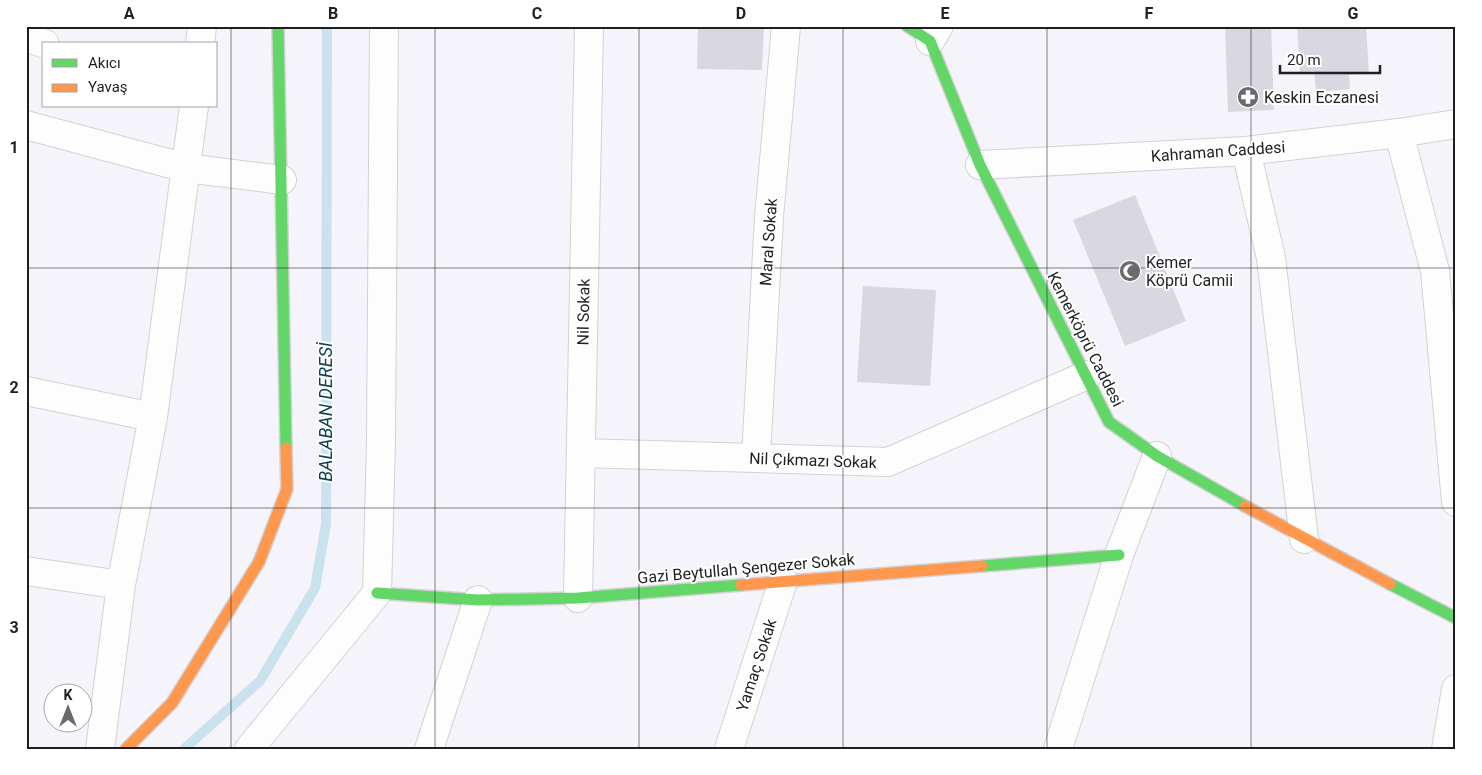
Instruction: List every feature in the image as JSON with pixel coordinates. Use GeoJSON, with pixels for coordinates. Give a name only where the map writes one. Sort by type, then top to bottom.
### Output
{"type":"FeatureCollection","features":[{"type":"Feature","properties":{"kind":"street"},"geometry":{"type":"LineString","coordinates":[[200,42],[202,26]]}},
{"type":"Feature","properties":{"kind":"street"},"geometry":{"type":"LineString","coordinates":[[126,749],[172,703],[177,695],[259,562],[287,489],[278,26]]}},
{"type":"Feature","properties":{"kind":"street"},"geometry":{"type":"LineString","coordinates":[[249,749],[376,593],[381,441],[384,26]]}},
{"type":"Feature","properties":{"kind":"street","name":"Nil Sokak"},"geometry":{"type":"LineString","coordinates":[[578,598],[589,26]]}},
{"type":"Feature","properties":{"kind":"street","name":"Maral Sokak"},"geometry":{"type":"LineString","coordinates":[[756,458],[769,217],[786,26]]}},
{"type":"Feature","properties":{"kind":"street","name":"Kemerköprü Caddesi"},"geometry":{"type":"LineString","coordinates":[[907,26],[934,34],[980,165],[1110,422],[1157,456],[1304,539],[1456,618]]}},
{"type":"Feature","properties":{"kind":"street"},"geometry":{"type":"LineString","coordinates":[[26,37],[42,43]]}},
{"type":"Feature","properties":{"kind":"street"},"geometry":{"type":"LineString","coordinates":[[100,749],[121,585],[153,417],[194,108]]}},
{"type":"Feature","properties":{"kind":"street","name":"Kahraman Caddesi"},"geometry":{"type":"LineString","coordinates":[[980,165],[1246,151],[1400,133],[1456,124]]}},
{"type":"Feature","properties":{"kind":"street"},"geometry":{"type":"LineString","coordinates":[[26,125],[186,168],[282,180]]}},
{"type":"Feature","properties":{"kind":"street"},"geometry":{"type":"LineString","coordinates":[[1400,133],[1435,271],[1456,502]]}},
{"type":"Feature","properties":{"kind":"street"},"geometry":{"type":"LineString","coordinates":[[1246,151],[1271,258],[1304,539]]}},
{"type":"Feature","properties":{"kind":"street","name":"Nil Çıkmazı Sokak"},"geometry":{"type":"LineString","coordinates":[[581,453],[888,462],[1086,375]]}},
{"type":"Feature","properties":{"kind":"street"},"geometry":{"type":"LineString","coordinates":[[26,391],[153,417]]}},
{"type":"Feature","properties":{"kind":"street"},"geometry":{"type":"LineString","coordinates":[[1058,749],[1119,555],[1157,456]]}},
{"type":"Feature","properties":{"kind":"street","name":"Gazi Beytullah Şengezer Sokak"},"geometry":{"type":"LineString","coordinates":[[376,593],[478,600],[578,598],[1119,555]]}},
{"type":"Feature","properties":{"kind":"street"},"geometry":{"type":"LineString","coordinates":[[26,571],[121,585]]}},
{"type":"Feature","properties":{"kind":"street","name":"Yamaç Sokak"},"geometry":{"type":"LineString","coordinates":[[729,749],[783,581]]}},
{"type":"Feature","properties":{"kind":"street"},"geometry":{"type":"LineString","coordinates":[[429,749],[478,600]]}},
{"type":"Feature","properties":{"kind":"street"},"geometry":{"type":"LineString","coordinates":[[1446,749],[1456,689]]}},
{"type":"Feature","properties":{"kind":"building"},"geometry":{"type":"Polygon","coordinates":[[[698,26],[764,26],[762,70],[697,69],[698,26]]]}},
{"type":"Feature","properties":{"kind":"building"},"geometry":{"type":"Polygon","coordinates":[[[1225,26],[1271,26],[1274,110],[1228,112],[1225,26]]]}},
{"type":"Feature","properties":{"kind":"building"},"geometry":{"type":"Polygon","coordinates":[[[1297,26],[1366,26],[1369,74],[1349,75],[1350,89],[1316,92],[1314,71],[1300,72],[1297,26]]]}},
{"type":"Feature","properties":{"kind":"building","name":"Kemer Köprü Camii"},"geometry":{"type":"Polygon","coordinates":[[[1135,195],[1186,321],[1125,346],[1073,220],[1135,195]]]}},
{"type":"Feature","properties":{"kind":"building"},"geometry":{"type":"Polygon","coordinates":[[[863,286],[936,290],[930,386],[857,382],[863,286]]]}},
{"type":"Feature","properties":{"kind":"waterway","name":"BALABAN DERESİ"},"geometry":{"type":"LineString","coordinates":[[184,749],[260,681],[315,588],[326,524],[327,26]]}},
{"type":"Feature","properties":{"kind":"traffic: fast"},"geometry":{"type":"LineString","coordinates":[[278,26],[286,448]]}},
{"type":"Feature","properties":{"kind":"traffic: fast"},"geometry":{"type":"LineString","coordinates":[[907,26],[930,41],[980,165],[1109,422],[1157,456],[1245,506]]}},
{"type":"Feature","properties":{"kind":"traffic: fast"},"geometry":{"type":"LineString","coordinates":[[982,566],[1119,555]]}},
{"type":"Feature","properties":{"kind":"traffic: fast"},"geometry":{"type":"LineString","coordinates":[[1390,584],[1456,618]]}},
{"type":"Feature","properties":{"kind":"traffic: fast"},"geometry":{"type":"LineString","coordinates":[[377,593],[478,600],[578,598],[741,585]]}},
{"type":"Feature","properties":{"kind":"traffic: slow"},"geometry":{"type":"LineString","coordinates":[[126,749],[172,703],[259,562],[287,489],[286,448]]}},
{"type":"Feature","properties":{"kind":"traffic: slow"},"geometry":{"type":"LineString","coordinates":[[1245,506],[1390,584]]}},
{"type":"Feature","properties":{"kind":"traffic: slow"},"geometry":{"type":"LineString","coordinates":[[741,585],[982,566]]}},
{"type":"Feature","properties":{"kind":"place","name":"Keskin Eczanesi"},"geometry":{"type":"Point","coordinates":[1248,97]}},
{"type":"Feature","properties":{"kind":"place","name":"Kemer Köprü Camii"},"geometry":{"type":"Point","coordinates":[1130,271]}}]}
